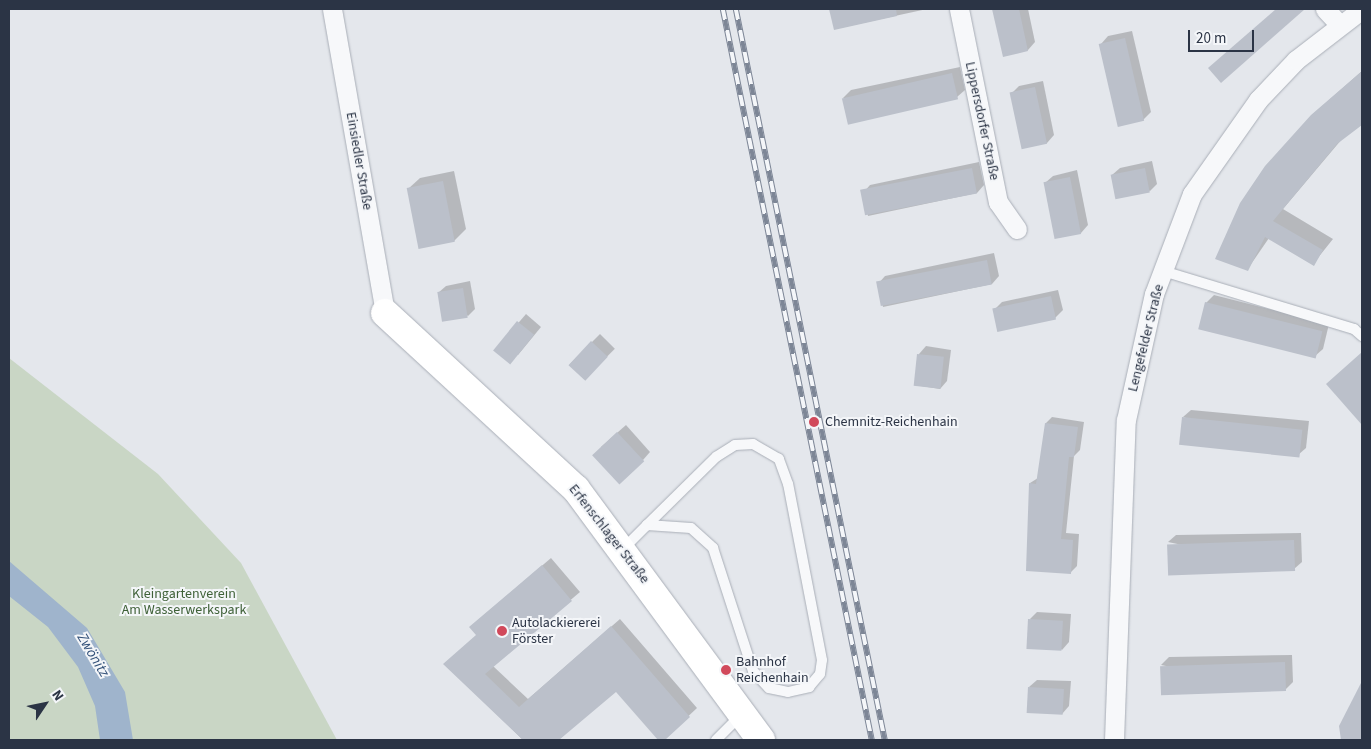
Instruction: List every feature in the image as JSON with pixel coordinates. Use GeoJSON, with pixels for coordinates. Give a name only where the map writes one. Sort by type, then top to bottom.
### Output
{"type":"FeatureCollection","features":[{"type":"Feature","properties":{"kind":"main road","name":"Erfenschlager Straße"},"geometry":{"type":"LineString","coordinates":[[385,313],[576,489],[761,740]]}},
{"type":"Feature","properties":{"kind":"street","name":"Einsiedler Straße"},"geometry":{"type":"LineString","coordinates":[[332,9],[385,313]]}},
{"type":"Feature","properties":{"kind":"street","name":"Lippersdorfer Straße"},"geometry":{"type":"LineString","coordinates":[[959,9],[998,202],[1017,229]]}},
{"type":"Feature","properties":{"kind":"street"},"geometry":{"type":"LineString","coordinates":[[1325,9],[1339,24]]}},
{"type":"Feature","properties":{"kind":"street","name":"Lengefelder Straße"},"geometry":{"type":"LineString","coordinates":[[1114,740],[1126,420],[1163,271],[1192,194],[1258,100],[1339,24],[1362,9]]}},
{"type":"Feature","properties":{"kind":"lane"},"geometry":{"type":"LineString","coordinates":[[1163,271],[1354,329],[1362,336]]}},
{"type":"Feature","properties":{"kind":"lane"},"geometry":{"type":"LineString","coordinates":[[621,550],[716,457],[735,445],[754,444],[779,459],[788,484],[822,660],[820,674],[810,687],[788,692],[769,688],[753,671],[713,548],[691,528],[647,525]]}},
{"type":"Feature","properties":{"kind":"lane"},"geometry":{"type":"LineString","coordinates":[[716,740],[742,714]]}},
{"type":"Feature","properties":{"kind":"green space","name":"Kleingartenverein Am Wasserwerkspark"},"geometry":{"type":"Polygon","coordinates":[[[9,358],[158,474],[241,563],[337,740],[9,740],[9,358]]]}},
{"type":"Feature","properties":{"kind":"water","name":"Zwönitz"},"geometry":{"type":"Polygon","coordinates":[[[9,561],[87,628],[125,692],[133,740],[100,740],[95,706],[78,667],[48,627],[9,596],[9,561]]]}},
{"type":"Feature","properties":{"kind":"building"},"geometry":{"type":"Polygon","coordinates":[[[829,9],[896,9],[897,16],[834,30],[829,9]]]}},
{"type":"Feature","properties":{"kind":"building"},"geometry":{"type":"Polygon","coordinates":[[[992,9],[1019,9],[1028,51],[1003,57],[992,9]]]}},
{"type":"Feature","properties":{"kind":"building"},"geometry":{"type":"Polygon","coordinates":[[[1276,9],[1305,9],[1221,83],[1208,68],[1276,9]]]}},
{"type":"Feature","properties":{"kind":"building"},"geometry":{"type":"Polygon","coordinates":[[[1125,38],[1144,121],[1118,127],[1099,44],[1125,38]]]}},
{"type":"Feature","properties":{"kind":"building"},"geometry":{"type":"Polygon","coordinates":[[[1362,71],[1362,125],[1337,144],[1273,221],[1323,250],[1314,266],[1265,237],[1248,271],[1215,259],[1240,203],[1265,166],[1311,115],[1362,71]]]}},
{"type":"Feature","properties":{"kind":"building"},"geometry":{"type":"Polygon","coordinates":[[[952,73],[958,99],[848,125],[842,98],[952,73]]]}},
{"type":"Feature","properties":{"kind":"building"},"geometry":{"type":"Polygon","coordinates":[[[1035,87],[1047,144],[1022,149],[1010,92],[1035,87]]]}},
{"type":"Feature","properties":{"kind":"building"},"geometry":{"type":"Polygon","coordinates":[[[972,168],[977,194],[865,215],[860,190],[972,168]]]}},
{"type":"Feature","properties":{"kind":"building"},"geometry":{"type":"Polygon","coordinates":[[[1145,168],[1150,193],[1115,199],[1111,175],[1145,168]]]}},
{"type":"Feature","properties":{"kind":"building"},"geometry":{"type":"Polygon","coordinates":[[[1070,177],[1081,234],[1055,239],[1043,182],[1070,177]]]}},
{"type":"Feature","properties":{"kind":"building"},"geometry":{"type":"Polygon","coordinates":[[[443,181],[455,242],[419,249],[407,188],[443,181]]]}},
{"type":"Feature","properties":{"kind":"building"},"geometry":{"type":"Polygon","coordinates":[[[987,260],[992,285],[881,306],[876,282],[987,260]]]}},
{"type":"Feature","properties":{"kind":"building"},"geometry":{"type":"Polygon","coordinates":[[[463,288],[468,318],[442,322],[437,292],[463,288]]]}},
{"type":"Feature","properties":{"kind":"building"},"geometry":{"type":"Polygon","coordinates":[[[1051,296],[1056,319],[997,332],[992,308],[1051,296]]]}},
{"type":"Feature","properties":{"kind":"building"},"geometry":{"type":"Polygon","coordinates":[[[1205,302],[1322,331],[1316,358],[1198,329],[1205,302]]]}},
{"type":"Feature","properties":{"kind":"building"},"geometry":{"type":"Polygon","coordinates":[[[517,321],[534,335],[510,364],[493,351],[517,321]]]}},
{"type":"Feature","properties":{"kind":"building"},"geometry":{"type":"Polygon","coordinates":[[[591,341],[608,357],[585,381],[568,365],[591,341]]]}},
{"type":"Feature","properties":{"kind":"building"},"geometry":{"type":"Polygon","coordinates":[[[1362,352],[1362,425],[1326,384],[1362,352]]]}},
{"type":"Feature","properties":{"kind":"building"},"geometry":{"type":"Polygon","coordinates":[[[917,354],[944,357],[941,389],[914,386],[917,354]]]}},
{"type":"Feature","properties":{"kind":"building"},"geometry":{"type":"Polygon","coordinates":[[[1182,417],[1302,430],[1299,457],[1179,445],[1182,417]]]}},
{"type":"Feature","properties":{"kind":"building"},"geometry":{"type":"Polygon","coordinates":[[[1045,423],[1078,427],[1074,457],[1069,457],[1061,539],[1073,540],[1071,574],[1026,571],[1029,483],[1036,484],[1045,423]]]}},
{"type":"Feature","properties":{"kind":"building"},"geometry":{"type":"Polygon","coordinates":[[[617,432],[644,461],[619,484],[592,455],[617,432]]]}},
{"type":"Feature","properties":{"kind":"building"},"geometry":{"type":"Polygon","coordinates":[[[1294,540],[1295,571],[1168,575],[1167,544],[1294,540]]]}},
{"type":"Feature","properties":{"kind":"building"},"geometry":{"type":"Polygon","coordinates":[[[542,565],[572,601],[485,674],[519,707],[611,626],[690,717],[665,740],[658,740],[616,692],[559,740],[523,740],[443,664],[476,635],[469,627],[542,565]]]}},
{"type":"Feature","properties":{"kind":"building"},"geometry":{"type":"Polygon","coordinates":[[[1028,619],[1063,621],[1061,651],[1026,649],[1028,619]]]}},
{"type":"Feature","properties":{"kind":"building"},"geometry":{"type":"Polygon","coordinates":[[[1285,662],[1286,691],[1161,695],[1160,666],[1285,662]]]}},
{"type":"Feature","properties":{"kind":"building"},"geometry":{"type":"Polygon","coordinates":[[[1362,681],[1362,740],[1341,740],[1339,726],[1362,681]]]}},
{"type":"Feature","properties":{"kind":"building"},"geometry":{"type":"Polygon","coordinates":[[[1028,687],[1064,689],[1063,715],[1027,713],[1028,687]]]}},
{"type":"Feature","properties":{"kind":"railway"},"geometry":{"type":"LineString","coordinates":[[723,9],[872,740]]}},
{"type":"Feature","properties":{"kind":"railway"},"geometry":{"type":"LineString","coordinates":[[736,9],[885,740]]}},
{"type":"Feature","properties":{"kind":"place","name":"Chemnitz-Reichenhain"},"geometry":{"type":"Point","coordinates":[814,422]}},
{"type":"Feature","properties":{"kind":"place","name":"Autolackiererei Förster"},"geometry":{"type":"Point","coordinates":[502,631]}},
{"type":"Feature","properties":{"kind":"place","name":"Bahnhof Reichenhain"},"geometry":{"type":"Point","coordinates":[726,670]}}]}
